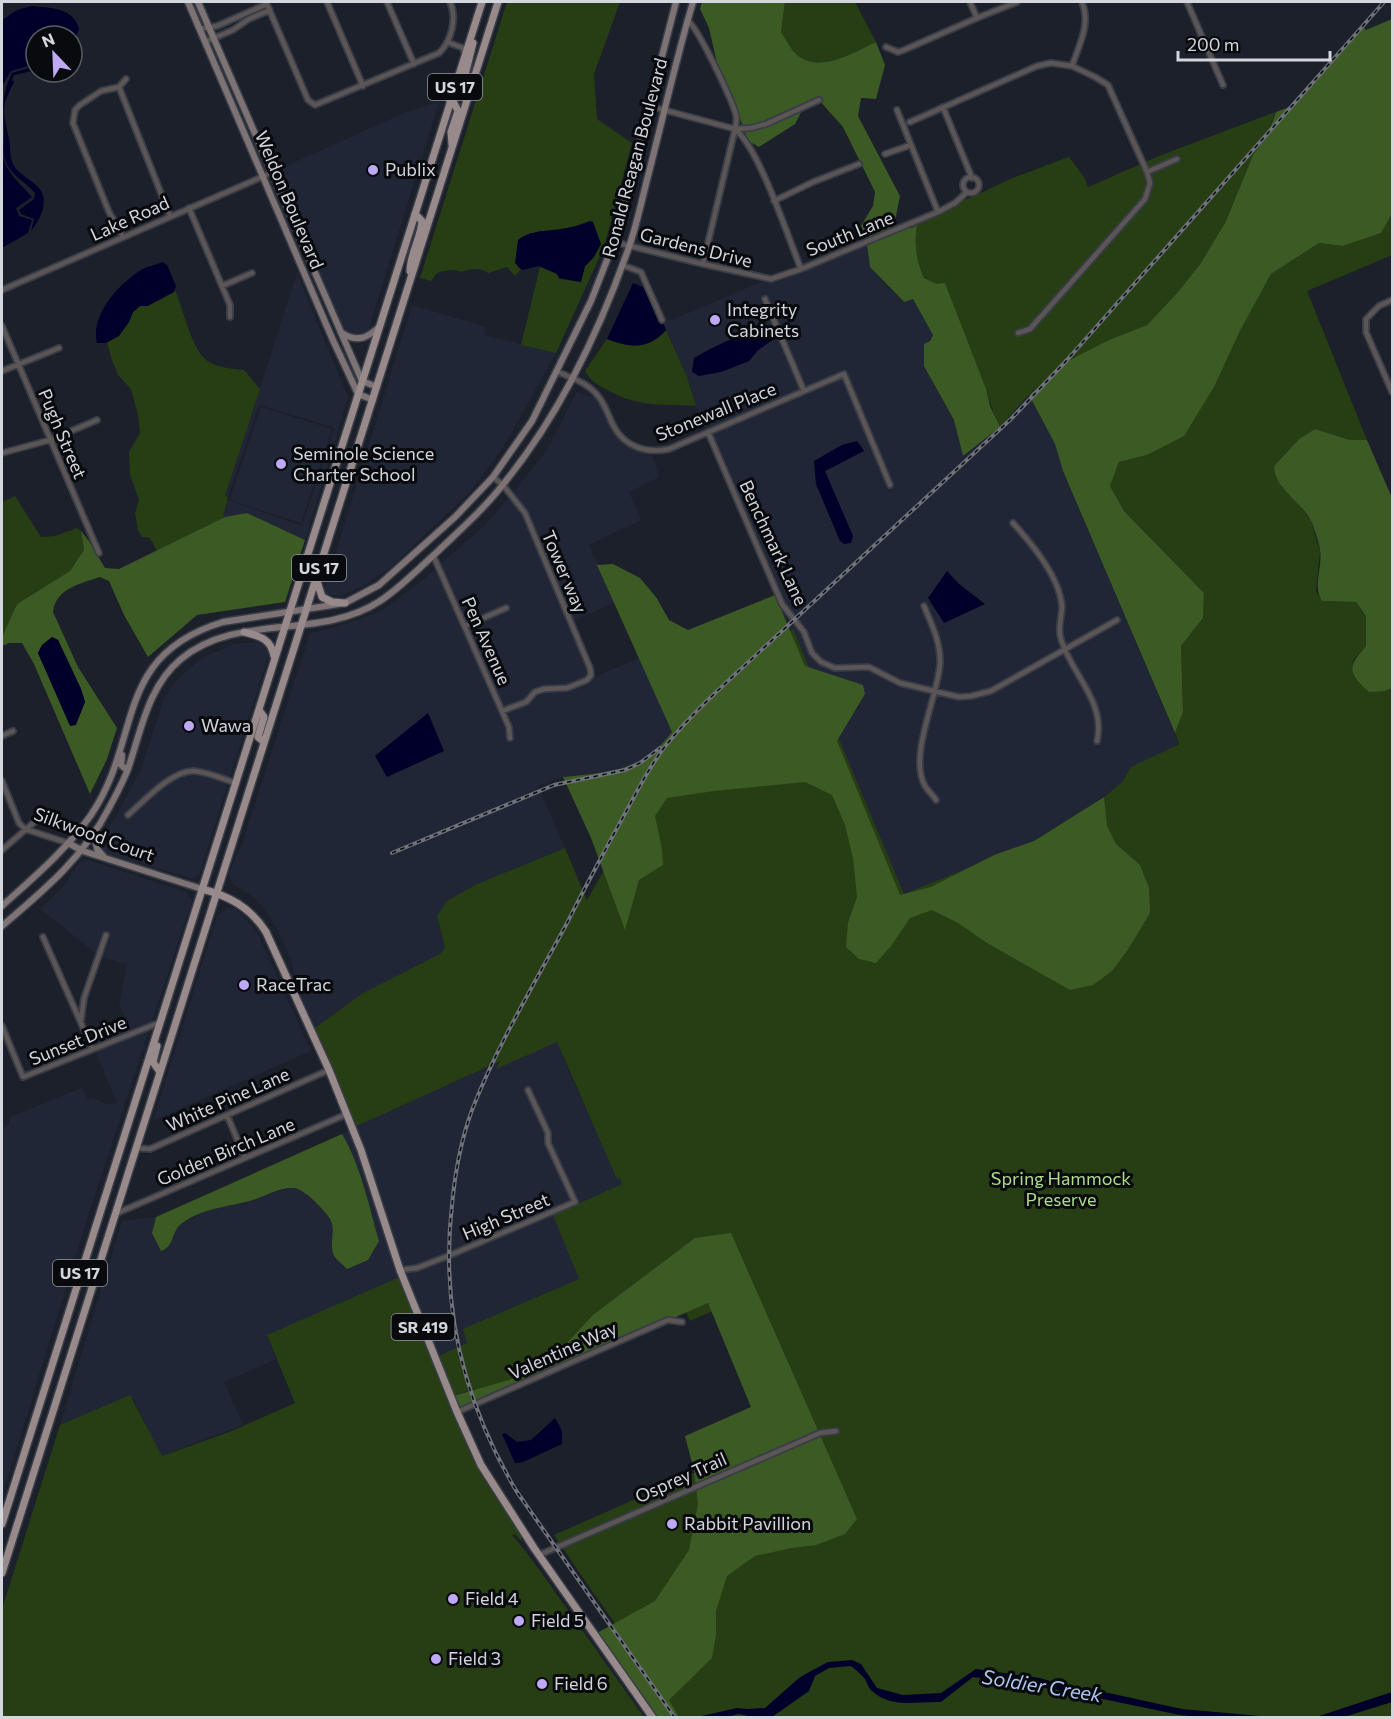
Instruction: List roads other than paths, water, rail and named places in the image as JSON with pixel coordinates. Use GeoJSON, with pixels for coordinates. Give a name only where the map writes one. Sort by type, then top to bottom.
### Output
{"type":"FeatureCollection","features":[{"type":"Feature","properties":{"kind":"main road","name":"Weldon Boulevard"},"geometry":{"type":"LineString","coordinates":[[188,2],[313,295],[358,394]]}},
{"type":"Feature","properties":{"kind":"main road","name":"Weldon Boulevard"},"geometry":{"type":"LineString","coordinates":[[198,2],[270,173],[362,381]]}},
{"type":"Feature","properties":{"kind":"main road","name":"US 17"},"geometry":{"type":"LineString","coordinates":[[2,1524],[482,2]]}},
{"type":"Feature","properties":{"kind":"main road","name":"US 17"},"geometry":{"type":"LineString","coordinates":[[2,1573],[498,2]]}},
{"type":"Feature","properties":{"kind":"main road","name":"Ronald Reagan Boulevard"},"geometry":{"type":"LineString","coordinates":[[2,906],[53,861],[91,814],[110,781],[127,725],[147,674],[164,653],[185,637],[204,628],[223,622],[345,603],[379,585],[455,517],[493,477],[532,421],[558,372],[591,301],[614,242],[676,2]]}},
{"type":"Feature","properties":{"kind":"main road","name":"Ronald Reagan Boulevard"},"geometry":{"type":"LineString","coordinates":[[2,926],[40,894],[82,851],[94,833],[127,770],[153,696],[167,671],[206,642],[224,636],[285,626],[301,626],[358,613],[381,600],[433,555],[477,515],[503,485],[543,429],[573,378],[630,246],[693,2]]}},
{"type":"Feature","properties":{"kind":"main road"},"geometry":{"type":"LineString","coordinates":[[470,38],[473,43],[464,79],[471,88]]}},
{"type":"Feature","properties":{"kind":"main road"},"geometry":{"type":"LineString","coordinates":[[450,101],[454,103],[458,111],[451,132],[452,148]]}},
{"type":"Feature","properties":{"kind":"main road"},"geometry":{"type":"LineString","coordinates":[[410,280],[410,266],[422,220],[415,214]]}},
{"type":"Feature","properties":{"kind":"main road"},"geometry":{"type":"LineString","coordinates":[[313,295],[323,290]]}},
{"type":"Feature","properties":{"kind":"main road"},"geometry":{"type":"LineString","coordinates":[[342,333],[350,338],[365,338],[380,326]]}},
{"type":"Feature","properties":{"kind":"main road"},"geometry":{"type":"LineString","coordinates":[[362,381],[377,387]]}},
{"type":"Feature","properties":{"kind":"main road"},"geometry":{"type":"LineString","coordinates":[[358,394],[373,400]]}},
{"type":"Feature","properties":{"kind":"main road"},"geometry":{"type":"LineString","coordinates":[[433,555],[430,547],[432,542],[455,517]]}},
{"type":"Feature","properties":{"kind":"main road"},"geometry":{"type":"LineString","coordinates":[[316,576],[322,597],[332,602],[345,603]]}},
{"type":"Feature","properties":{"kind":"main road"},"geometry":{"type":"LineString","coordinates":[[244,632],[264,638],[271,646],[275,659]]}},
{"type":"Feature","properties":{"kind":"main road"},"geometry":{"type":"LineString","coordinates":[[259,710],[264,717],[258,737],[264,742]]}},
{"type":"Feature","properties":{"kind":"main road"},"geometry":{"type":"LineString","coordinates":[[127,725],[120,760],[122,767],[127,770]]}},
{"type":"Feature","properties":{"kind":"main road"},"geometry":{"type":"LineString","coordinates":[[94,833],[98,849],[105,858]]}},
{"type":"Feature","properties":{"kind":"main road","name":"Silkwood Court"},"geometry":{"type":"LineString","coordinates":[[68,843],[82,851],[202,889]]}},
{"type":"Feature","properties":{"kind":"main road","name":"SR 419"},"geometry":{"type":"LineString","coordinates":[[202,889],[246,908],[257,918],[266,932],[347,1114],[363,1154],[400,1270],[457,1412],[490,1482],[653,1718]]}},
{"type":"Feature","properties":{"kind":"main road"},"geometry":{"type":"LineString","coordinates":[[160,1022],[164,1025],[153,1062],[160,1072]]}},
{"type":"Feature","properties":{"kind":"main road"},"geometry":{"type":"LineString","coordinates":[[84,1261],[99,1265]]}},
{"type":"Feature","properties":{"kind":"street"},"geometry":{"type":"LineString","coordinates":[[327,2],[363,86]]}},
{"type":"Feature","properties":{"kind":"street"},"geometry":{"type":"LineString","coordinates":[[387,2],[414,64]]}},
{"type":"Feature","properties":{"kind":"street"},"geometry":{"type":"LineString","coordinates":[[199,28],[217,26],[267,3],[311,103],[319,105],[439,53],[447,42],[454,18],[450,2]]}},
{"type":"Feature","properties":{"kind":"street"},"geometry":{"type":"LineString","coordinates":[[970,2],[977,18]]}},
{"type":"Feature","properties":{"kind":"street"},"geometry":{"type":"LineString","coordinates":[[886,47],[898,52],[904,50],[1017,2]]}},
{"type":"Feature","properties":{"kind":"street"},"geometry":{"type":"LineString","coordinates":[[1072,66],[1086,26],[1082,2]]}},
{"type":"Feature","properties":{"kind":"street"},"geometry":{"type":"LineString","coordinates":[[1187,2],[1223,85]]}},
{"type":"Feature","properties":{"kind":"street"},"geometry":{"type":"LineString","coordinates":[[205,42],[270,10]]}},
{"type":"Feature","properties":{"kind":"street"},"geometry":{"type":"LineString","coordinates":[[247,13],[249,19]]}},
{"type":"Feature","properties":{"kind":"street"},"geometry":{"type":"LineString","coordinates":[[687,20],[693,24],[701,36],[735,115],[735,129],[703,264]]}},
{"type":"Feature","properties":{"kind":"street"},"geometry":{"type":"LineString","coordinates":[[447,42],[463,48],[465,54]]}},
{"type":"Feature","properties":{"kind":"street"},"geometry":{"type":"LineString","coordinates":[[910,122],[1037,66],[1051,63],[1072,66],[1095,76],[1108,85],[1147,172],[1150,183],[1145,199],[1030,329],[1018,333]]}},
{"type":"Feature","properties":{"kind":"street"},"geometry":{"type":"LineString","coordinates":[[123,237],[109,212],[73,123],[73,116],[80,105],[101,91],[119,87],[126,79]]}},
{"type":"Feature","properties":{"kind":"street"},"geometry":{"type":"LineString","coordinates":[[119,87],[170,216]]}},
{"type":"Feature","properties":{"kind":"street"},"geometry":{"type":"LineString","coordinates":[[649,106],[735,129],[751,129],[819,100]]}},
{"type":"Feature","properties":{"kind":"street"},"geometry":{"type":"LineString","coordinates":[[943,107],[972,178],[978,183],[975,192],[967,192],[963,184],[968,178],[972,178]]}},
{"type":"Feature","properties":{"kind":"street"},"geometry":{"type":"LineString","coordinates":[[897,110],[938,212]]}},
{"type":"Feature","properties":{"kind":"street"},"geometry":{"type":"LineString","coordinates":[[735,129],[747,142],[801,269]]}},
{"type":"Feature","properties":{"kind":"street"},"geometry":{"type":"LineString","coordinates":[[885,154],[911,145]]}},
{"type":"Feature","properties":{"kind":"street"},"geometry":{"type":"LineString","coordinates":[[1147,172],[1177,159]]}},
{"type":"Feature","properties":{"kind":"street"},"geometry":{"type":"LineString","coordinates":[[774,201],[859,164]]}},
{"type":"Feature","properties":{"kind":"street","name":"Lake Road"},"geometry":{"type":"LineString","coordinates":[[2,290],[270,173]]}},
{"type":"Feature","properties":{"kind":"street","name":"South Lane"},"geometry":{"type":"LineString","coordinates":[[771,279],[801,269],[938,212],[955,203],[967,192]]}},
{"type":"Feature","properties":{"kind":"street"},"geometry":{"type":"LineString","coordinates":[[189,208],[230,305],[230,317]]}},
{"type":"Feature","properties":{"kind":"street","name":"Gardens Drive"},"geometry":{"type":"LineString","coordinates":[[614,242],[771,279]]}},
{"type":"Feature","properties":{"kind":"street"},"geometry":{"type":"LineString","coordinates":[[622,265],[641,272],[662,320]]}},
{"type":"Feature","properties":{"kind":"street"},"geometry":{"type":"LineString","coordinates":[[222,286],[252,273]]}},
{"type":"Feature","properties":{"kind":"street"},"geometry":{"type":"LineString","coordinates":[[765,299],[804,391]]}},
{"type":"Feature","properties":{"kind":"street"},"geometry":{"type":"LineString","coordinates":[[1392,300],[1368,316],[1366,332],[1392,392]]}},
{"type":"Feature","properties":{"kind":"street","name":"Pugh Street"},"geometry":{"type":"LineString","coordinates":[[2,326],[99,553]]}},
{"type":"Feature","properties":{"kind":"street"},"geometry":{"type":"LineString","coordinates":[[2,371],[59,348]]}},
{"type":"Feature","properties":{"kind":"street","name":"Stonewall Place"},"geometry":{"type":"LineString","coordinates":[[558,372],[573,378],[596,393],[618,434],[626,442],[647,451],[662,451],[844,374],[890,485]]}},
{"type":"Feature","properties":{"kind":"street"},"geometry":{"type":"LineString","coordinates":[[1385,376],[1392,373]]}},
{"type":"Feature","properties":{"kind":"street"},"geometry":{"type":"LineString","coordinates":[[2,453],[50,440],[98,420]]}},
{"type":"Feature","properties":{"kind":"street","name":"Benchmark Lane"},"geometry":{"type":"LineString","coordinates":[[708,432],[782,604],[804,632],[816,657],[826,666],[869,668],[900,683],[959,697],[971,696],[991,691],[1117,620]]}},
{"type":"Feature","properties":{"kind":"street","name":"Tower way"},"geometry":{"type":"LineString","coordinates":[[493,477],[503,485],[525,513],[591,675],[587,680],[567,688],[544,689],[535,692],[526,702],[502,711]]}},
{"type":"Feature","properties":{"kind":"street"},"geometry":{"type":"LineString","coordinates":[[1013,523],[1038,552],[1056,587],[1062,608],[1060,638],[1097,711],[1100,730],[1097,741]]}},
{"type":"Feature","properties":{"kind":"street","name":"Pen Avenue"},"geometry":{"type":"LineString","coordinates":[[433,555],[509,727],[510,738]]}},
{"type":"Feature","properties":{"kind":"street"},"geometry":{"type":"LineString","coordinates":[[924,606],[938,646],[940,666],[924,735],[921,765],[924,785],[936,800]]}},
{"type":"Feature","properties":{"kind":"street"},"geometry":{"type":"LineString","coordinates":[[465,626],[506,608]]}},
{"type":"Feature","properties":{"kind":"street"},"geometry":{"type":"LineString","coordinates":[[2,736],[13,731]]}},
{"type":"Feature","properties":{"kind":"street"},"geometry":{"type":"LineString","coordinates":[[128,815],[174,777],[183,773],[194,771],[236,783]]}},
{"type":"Feature","properties":{"kind":"street","name":"Silkwood Court"},"geometry":{"type":"LineString","coordinates":[[2,781],[20,823],[25,829],[68,843]]}},
{"type":"Feature","properties":{"kind":"street"},"geometry":{"type":"LineString","coordinates":[[2,850],[46,812]]}},
{"type":"Feature","properties":{"kind":"street"},"geometry":{"type":"LineString","coordinates":[[81,1023],[84,998],[106,935]]}},
{"type":"Feature","properties":{"kind":"street"},"geometry":{"type":"LineString","coordinates":[[44,937],[92,1048]]}},
{"type":"Feature","properties":{"kind":"street","name":"Sunset Drive"},"geometry":{"type":"LineString","coordinates":[[2,1026],[23,1077],[160,1022]]}},
{"type":"Feature","properties":{"kind":"street","name":"White Pine Lane"},"geometry":{"type":"LineString","coordinates":[[136,1148],[150,1149],[329,1070]]}},
{"type":"Feature","properties":{"kind":"street","name":"High Street"},"geometry":{"type":"LineString","coordinates":[[400,1270],[417,1268],[448,1256],[575,1202],[548,1143],[548,1133],[528,1090]]}},
{"type":"Feature","properties":{"kind":"street","name":"Golden Birch Lane"},"geometry":{"type":"LineString","coordinates":[[115,1214],[347,1114]]}},
{"type":"Feature","properties":{"kind":"street"},"geometry":{"type":"LineString","coordinates":[[226,1115],[245,1158]]}},
{"type":"Feature","properties":{"kind":"street","name":"Valentine Way"},"geometry":{"type":"LineString","coordinates":[[457,1412],[668,1320],[682,1322]]}},
{"type":"Feature","properties":{"kind":"street","name":"Osprey Trail"},"geometry":{"type":"LineString","coordinates":[[539,1555],[820,1433],[836,1431]]}},
{"type":"Feature","properties":{"kind":"water"},"geometry":{"type":"Polygon","coordinates":[[[31,6],[53,8],[72,16],[77,24],[24,24],[24,67],[11,71],[2,86],[2,20],[17,10],[31,6]]]}},
{"type":"Feature","properties":{"kind":"water"},"geometry":{"type":"Polygon","coordinates":[[[24,70],[24,73],[14,75],[12,79],[14,82],[6,98],[4,110],[12,163],[20,173],[39,188],[44,199],[38,221],[31,231],[34,219],[21,214],[19,210],[34,199],[35,193],[12,172],[5,160],[3,104],[12,73],[24,70]]]}},
{"type":"Feature","properties":{"kind":"water"},"geometry":{"type":"Polygon","coordinates":[[[2,152],[9,171],[32,197],[16,208],[19,216],[32,220],[28,233],[2,248],[2,152]]]}},
{"type":"Feature","properties":{"kind":"water"},"geometry":{"type":"Polygon","coordinates":[[[593,222],[601,244],[594,257],[585,266],[581,282],[559,278],[557,274],[539,266],[522,270],[515,263],[518,240],[524,236],[574,227],[593,222]]]}},
{"type":"Feature","properties":{"kind":"water"},"geometry":{"type":"Polygon","coordinates":[[[163,262],[167,265],[176,286],[174,292],[148,306],[140,306],[133,312],[119,336],[106,343],[97,343],[98,322],[108,301],[124,283],[141,270],[163,262]]]}},
{"type":"Feature","properties":{"kind":"water"},"geometry":{"type":"Polygon","coordinates":[[[633,283],[648,289],[666,330],[646,344],[631,345],[607,339],[633,283]]]}},
{"type":"Feature","properties":{"kind":"water"},"geometry":{"type":"Polygon","coordinates":[[[759,326],[770,326],[774,339],[758,350],[749,361],[721,372],[699,376],[692,372],[694,358],[759,326]]]}},
{"type":"Feature","properties":{"kind":"water"},"geometry":{"type":"Polygon","coordinates":[[[857,441],[864,451],[825,471],[853,536],[851,543],[844,544],[840,541],[816,484],[814,461],[842,445],[857,441]]]}},
{"type":"Feature","properties":{"kind":"water"},"geometry":{"type":"Polygon","coordinates":[[[947,571],[959,584],[985,604],[944,623],[928,598],[947,571]]]}},
{"type":"Feature","properties":{"kind":"water"},"geometry":{"type":"Polygon","coordinates":[[[52,637],[58,640],[85,702],[76,725],[70,726],[38,653],[42,645],[52,637]]]}},
{"type":"Feature","properties":{"kind":"water"},"geometry":{"type":"Polygon","coordinates":[[[428,713],[444,751],[387,777],[375,756],[428,713]]]}},
{"type":"Feature","properties":{"kind":"water"},"geometry":{"type":"Polygon","coordinates":[[[555,1418],[562,1431],[562,1444],[523,1462],[515,1463],[502,1434],[505,1433],[517,1442],[531,1440],[555,1418]]]}},
{"type":"Feature","properties":{"kind":"water","name":"Soldier Creek"},"geometry":{"type":"Polygon","coordinates":[[[852,1660],[861,1664],[877,1688],[903,1695],[941,1693],[976,1669],[1040,1678],[1066,1686],[1182,1709],[1271,1717],[1207,1718],[1180,1715],[1064,1691],[973,1677],[941,1702],[896,1702],[879,1697],[851,1666],[829,1668],[815,1676],[809,1691],[772,1717],[738,1714],[727,1717],[697,1717],[737,1708],[765,1708],[799,1678],[811,1671],[828,1662],[852,1660]]]}},
{"type":"Feature","properties":{"kind":"water"},"geometry":{"type":"Polygon","coordinates":[[[1392,1692],[1392,1702],[1344,1717],[1316,1717],[1392,1692]]]}},
{"type":"Feature","properties":{"kind":"railway"},"geometry":{"type":"LineString","coordinates":[[675,1718],[517,1492],[498,1458],[470,1390],[453,1318],[449,1244],[457,1169],[472,1110],[516,1016],[643,780],[667,744],[723,686],[1011,419],[1067,360],[1384,2]]}},
{"type":"Feature","properties":{"kind":"railway"},"geometry":{"type":"LineString","coordinates":[[392,853],[554,785],[625,770],[640,763],[660,748]]}},
{"type":"Feature","properties":{"kind":"place","name":"Publix"},"geometry":{"type":"Point","coordinates":[373,170]}},
{"type":"Feature","properties":{"kind":"place","name":"Integrity Cabinets"},"geometry":{"type":"Point","coordinates":[715,320]}},
{"type":"Feature","properties":{"kind":"place","name":"Seminole Science Charter School"},"geometry":{"type":"Point","coordinates":[281,464]}},
{"type":"Feature","properties":{"kind":"place","name":"Wawa"},"geometry":{"type":"Point","coordinates":[189,726]}},
{"type":"Feature","properties":{"kind":"place","name":"RaceTrac"},"geometry":{"type":"Point","coordinates":[244,985]}},
{"type":"Feature","properties":{"kind":"place","name":"Rabbit Pavillion"},"geometry":{"type":"Point","coordinates":[672,1524]}},
{"type":"Feature","properties":{"kind":"place","name":"Field 4"},"geometry":{"type":"Point","coordinates":[453,1599]}},
{"type":"Feature","properties":{"kind":"place","name":"Field 5"},"geometry":{"type":"Point","coordinates":[519,1621]}},
{"type":"Feature","properties":{"kind":"place","name":"Field 3"},"geometry":{"type":"Point","coordinates":[436,1659]}},
{"type":"Feature","properties":{"kind":"place","name":"Field 6"},"geometry":{"type":"Point","coordinates":[542,1684]}},
{"type":"Feature","properties":{"kind":"park label","name":"Spring Hammock Preserve"},"geometry":{"type":"Point","coordinates":[1061,1189]}}]}
